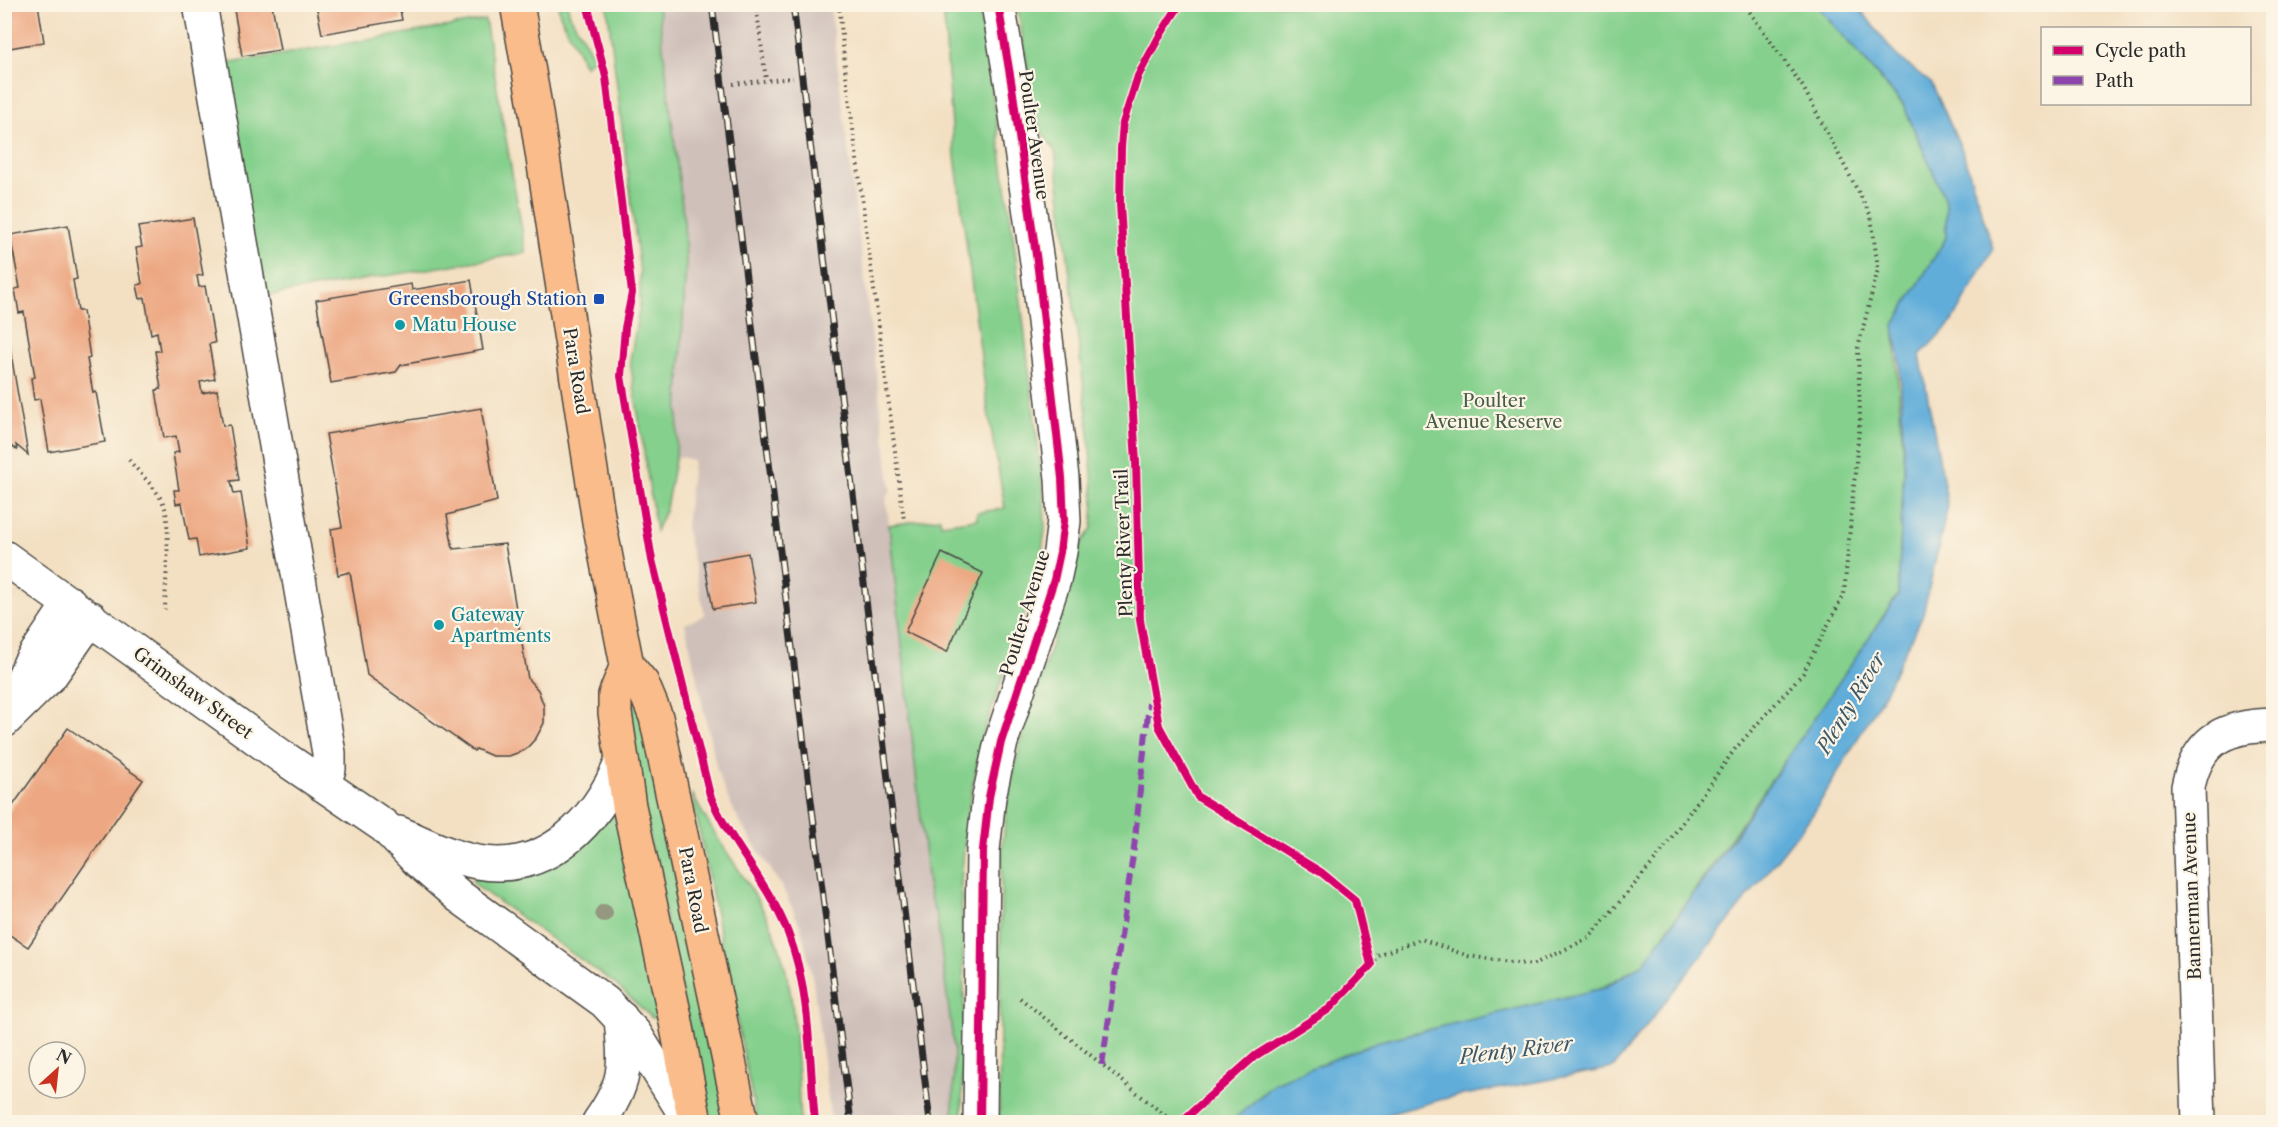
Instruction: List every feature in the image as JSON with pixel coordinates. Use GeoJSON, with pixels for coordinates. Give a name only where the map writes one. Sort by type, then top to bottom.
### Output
{"type":"FeatureCollection","features":[{"type":"Feature","properties":{"kind":"main road","name":"Para Road"},"geometry":{"type":"LineString","coordinates":[[517,4],[538,124],[599,522],[627,665],[642,683],[656,717],[742,1122]]}},
{"type":"Feature","properties":{"kind":"main road"},"geometry":{"type":"LineString","coordinates":[[627,665],[615,695],[622,761],[629,806],[675,1017],[695,1122]]}},
{"type":"Feature","properties":{"kind":"street"},"geometry":{"type":"LineString","coordinates":[[200,4],[330,753],[329,769],[323,785]]}},
{"type":"Feature","properties":{"kind":"street","name":"Poulter Avenue"},"geometry":{"type":"LineString","coordinates":[[980,1122],[983,850],[989,797],[1001,742],[1054,580],[1064,521],[1062,478],[1038,269],[998,4]]}},
{"type":"Feature","properties":{"kind":"street","name":"Grimshaw Street"},"geometry":{"type":"LineString","coordinates":[[4,556],[323,785],[384,826],[467,860],[494,864],[529,859],[562,843],[590,818],[609,791],[622,761]]}},
{"type":"Feature","properties":{"kind":"street"},"geometry":{"type":"LineString","coordinates":[[4,721],[50,676],[80,611]]}},
{"type":"Feature","properties":{"kind":"street","name":"Bannerman Avenue"},"geometry":{"type":"LineString","coordinates":[[2199,1122],[2188,787],[2197,758],[2216,738],[2230,730],[2248,726],[2274,725]]}},
{"type":"Feature","properties":{"kind":"street","name":"Grimshaw Street"},"geometry":{"type":"LineString","coordinates":[[384,826],[417,860],[460,897],[605,1002],[642,1044],[690,1122]]}},
{"type":"Feature","properties":{"kind":"street"},"geometry":{"type":"LineString","coordinates":[[603,1121],[624,1070],[621,1018]]}},
{"type":"Feature","properties":{"kind":"path"},"geometry":{"type":"LineString","coordinates":[[756,4],[766,80]]}},
{"type":"Feature","properties":{"kind":"path"},"geometry":{"type":"LineString","coordinates":[[839,4],[845,67],[904,520]]}},
{"type":"Feature","properties":{"kind":"path"},"geometry":{"type":"LineString","coordinates":[[1364,973],[1378,955],[1421,939],[1468,956],[1532,965],[1589,938],[1656,859],[1735,749],[1803,674],[1844,594],[1860,418],[1858,348],[1878,269],[1870,216],[1803,87],[1744,4]]}},
{"type":"Feature","properties":{"kind":"path"},"geometry":{"type":"LineString","coordinates":[[733,84],[793,78]]}},
{"type":"Feature","properties":{"kind":"path"},"geometry":{"type":"LineString","coordinates":[[129,460],[158,495],[165,508],[167,523],[165,610]]}},
{"type":"Feature","properties":{"kind":"path"},"geometry":{"type":"LineString","coordinates":[[1368,955],[1371,965]]}},
{"type":"Feature","properties":{"kind":"path"},"geometry":{"type":"LineString","coordinates":[[982,967],[1173,1122]]}},
{"type":"Feature","properties":{"kind":"shaded area"},"geometry":{"type":"Polygon","coordinates":[[[618,5],[830,5],[891,490],[886,497],[929,894],[937,918],[954,1049],[953,1122],[831,1122],[813,981],[801,927],[782,887],[739,821],[717,770],[685,624],[705,615],[686,528],[693,460],[651,450],[648,325],[618,5]]]}},
{"type":"Feature","properties":{"kind":"green space"},"geometry":{"type":"Polygon","coordinates":[[[558,5],[568,5],[569,13],[592,54],[592,59],[585,66],[560,15],[558,5]]]}},
{"type":"Feature","properties":{"kind":"green space"},"geometry":{"type":"Polygon","coordinates":[[[607,5],[658,5],[684,222],[686,261],[676,455],[666,508],[656,531],[630,361],[640,305],[640,273],[607,5]]]}},
{"type":"Feature","properties":{"kind":"green space"},"geometry":{"type":"Polygon","coordinates":[[[943,5],[978,5],[984,35],[1014,242],[1044,498],[1045,530],[1034,586],[982,737],[967,816],[961,882],[964,992],[962,1122],[953,1122],[954,1049],[937,918],[929,894],[889,525],[940,518],[941,524],[977,519],[977,513],[1005,508],[988,411],[953,140],[943,5]]]}},
{"type":"Feature","properties":{"kind":"green space","name":"Poulter Avenue Reserve"},"geometry":{"type":"Polygon","coordinates":[[[1017,5],[1816,5],[1903,105],[1946,202],[1946,238],[1894,325],[1904,467],[1898,594],[1839,683],[1644,963],[1600,989],[1376,1042],[1275,1083],[1231,1122],[999,1122],[1002,850],[1008,796],[1021,740],[1069,590],[1080,545],[1092,528],[1094,502],[1088,423],[1055,151],[1037,125],[1017,5]]]}},
{"type":"Feature","properties":{"kind":"green space"},"geometry":{"type":"Polygon","coordinates":[[[485,20],[526,253],[259,297],[219,65],[485,20]]]}},
{"type":"Feature","properties":{"kind":"green space"},"geometry":{"type":"Polygon","coordinates":[[[637,704],[729,1122],[709,1122],[652,856],[630,715],[631,705],[637,704]]]}},
{"type":"Feature","properties":{"kind":"green space"},"geometry":{"type":"Polygon","coordinates":[[[692,793],[700,810],[750,887],[778,943],[794,1019],[800,1122],[757,1122],[692,793]]]}},
{"type":"Feature","properties":{"kind":"green space"},"geometry":{"type":"Polygon","coordinates":[[[614,812],[659,1016],[657,1018],[652,1018],[614,983],[472,881],[474,877],[614,812]]]}},
{"type":"Feature","properties":{"kind":"water","name":"Plenty River"},"geometry":{"type":"Polygon","coordinates":[[[1816,5],[1857,5],[1896,55],[1932,84],[1963,152],[1993,249],[1953,321],[1920,355],[1948,506],[1923,614],[1883,696],[1813,814],[1613,1068],[1447,1098],[1360,1122],[1231,1122],[1275,1083],[1376,1042],[1604,988],[1644,963],[1720,857],[1898,595],[1904,467],[1900,365],[1894,325],[1946,238],[1946,202],[1903,104],[1816,5]]]}},
{"type":"Feature","properties":{"kind":"building"},"geometry":{"type":"Polygon","coordinates":[[[4,4],[38,4],[44,42],[4,49],[4,4]]]}},
{"type":"Feature","properties":{"kind":"building"},"geometry":{"type":"Polygon","coordinates":[[[233,4],[272,4],[280,50],[242,56],[233,4]]]}},
{"type":"Feature","properties":{"kind":"building"},"geometry":{"type":"Polygon","coordinates":[[[316,4],[399,4],[402,20],[322,34],[316,4]]]}},
{"type":"Feature","properties":{"kind":"building"},"geometry":{"type":"Polygon","coordinates":[[[193,218],[203,275],[197,276],[199,287],[205,286],[215,343],[209,344],[215,379],[200,382],[202,393],[217,390],[223,426],[230,425],[239,480],[231,481],[234,494],[241,493],[250,548],[199,557],[196,539],[189,540],[182,503],[176,504],[174,490],[179,490],[173,453],[179,452],[176,436],[164,438],[156,390],[161,389],[155,351],[160,351],[157,332],[151,334],[145,298],[140,299],[137,285],[142,284],[136,248],[142,247],[138,227],[193,218]]]}},
{"type":"Feature","properties":{"kind":"building"},"geometry":{"type":"Polygon","coordinates":[[[68,225],[77,279],[73,280],[78,311],[83,311],[90,358],[87,359],[93,393],[96,392],[105,442],[49,452],[40,399],[34,400],[31,378],[35,377],[24,312],[19,313],[15,289],[20,288],[10,235],[68,225]]]}},
{"type":"Feature","properties":{"kind":"building","name":"Matu House"},"geometry":{"type":"Polygon","coordinates":[[[471,280],[483,350],[401,365],[396,372],[331,383],[316,300],[411,284],[412,290],[471,280]]]}},
{"type":"Feature","properties":{"kind":"building"},"geometry":{"type":"Polygon","coordinates":[[[4,324],[6,324],[28,455],[16,445],[17,450],[4,442],[4,324]]]}},
{"type":"Feature","properties":{"kind":"building","name":"Gateway Apartments"},"geometry":{"type":"Polygon","coordinates":[[[481,408],[497,501],[447,515],[453,549],[505,544],[528,679],[538,690],[544,706],[544,723],[536,738],[525,750],[509,756],[492,756],[476,749],[474,751],[367,675],[350,572],[338,575],[331,529],[342,527],[326,434],[481,408]]]}},
{"type":"Feature","properties":{"kind":"building"},"geometry":{"type":"Polygon","coordinates":[[[748,553],[756,602],[713,609],[704,561],[748,553]]]}},
{"type":"Feature","properties":{"kind":"building"},"geometry":{"type":"Polygon","coordinates":[[[942,553],[983,573],[947,652],[905,632],[942,553]]]}},
{"type":"Feature","properties":{"kind":"building"},"geometry":{"type":"Polygon","coordinates":[[[68,728],[143,780],[28,947],[4,931],[4,818],[68,728]]]}},
{"type":"Feature","properties":{"kind":"railway"},"geometry":{"type":"LineString","coordinates":[[712,4],[851,1122]]}},
{"type":"Feature","properties":{"kind":"railway"},"geometry":{"type":"LineString","coordinates":[[793,4],[930,1122]]}},
{"type":"Feature","properties":{"kind":"marked path"},"geometry":{"type":"LineString","coordinates":[[1102,1065],[1134,848],[1149,703]]}},
{"type":"Feature","properties":{"kind":"cycle path"},"geometry":{"type":"LineString","coordinates":[[587,4],[606,77],[632,293],[625,328],[621,376],[652,560],[710,795],[728,830],[771,897],[796,956],[805,1002],[815,1122]]}},
{"type":"Feature","properties":{"kind":"cycle path"},"geometry":{"type":"LineString","coordinates":[[980,1122],[983,850],[989,797],[1001,742],[1054,580],[1064,521],[1062,478],[1038,269],[998,4]]}},
{"type":"Feature","properties":{"kind":"cycle path","name":"Plenty River Trail"},"geometry":{"type":"LineString","coordinates":[[1180,4],[1138,76],[1123,123],[1121,148],[1120,204],[1136,462],[1140,620],[1159,726],[1198,797],[1322,873],[1355,900],[1371,965],[1329,1009],[1255,1056],[1181,1122]]}},
{"type":"Feature","properties":{"kind":"place","name":"Greensborough Station"},"geometry":{"type":"Point","coordinates":[599,299]}},
{"type":"Feature","properties":{"kind":"place","name":"Matu House"},"geometry":{"type":"Point","coordinates":[400,325]}},
{"type":"Feature","properties":{"kind":"place","name":"Gateway Apartments"},"geometry":{"type":"Point","coordinates":[439,625]}}]}
